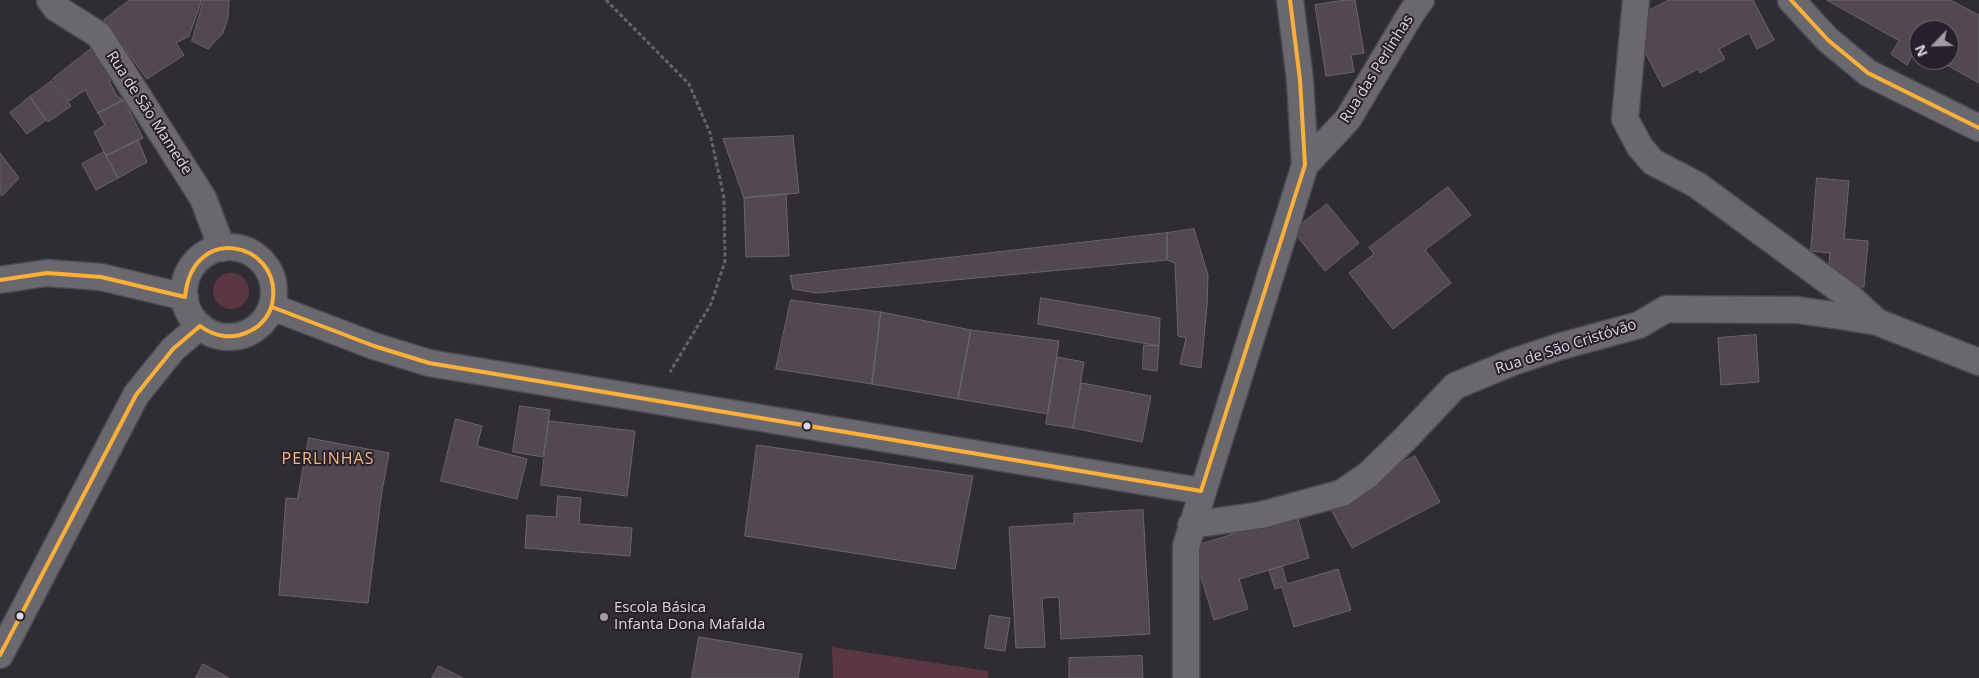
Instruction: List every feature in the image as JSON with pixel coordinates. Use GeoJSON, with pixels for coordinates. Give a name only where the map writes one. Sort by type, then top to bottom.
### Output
{"type":"FeatureCollection","features":[{"type":"Feature","properties":{"kind":"street","name":"Rua de São Mamede"},"geometry":{"type":"LineString","coordinates":[[50,0],[56,8],[99,35],[203,198],[222,248]]}},
{"type":"Feature","properties":{"kind":"street"},"geometry":{"type":"LineString","coordinates":[[1290,0],[1300,80],[1305,165]]}},
{"type":"Feature","properties":{"kind":"street","name":"Rua das Perlinhas"},"geometry":{"type":"LineString","coordinates":[[1186,678],[1186,546],[1201,491],[1305,165],[1348,119],[1421,0]]}},
{"type":"Feature","properties":{"kind":"street"},"geometry":{"type":"LineString","coordinates":[[1635,0],[1625,119],[1640,147],[1653,162],[1697,184],[1851,298],[1877,322]]}},
{"type":"Feature","properties":{"kind":"street"},"geometry":{"type":"LineString","coordinates":[[1791,0],[1828,40],[1868,73],[1979,128]]}},
{"type":"Feature","properties":{"kind":"street"},"geometry":{"type":"LineString","coordinates":[[222,248],[237,248],[252,253],[264,263],[271,276],[274,292],[272,307],[265,320],[254,330],[241,336],[227,337],[212,334],[200,326],[187,308],[185,284],[190,271],[198,260],[209,252],[222,248]]}},
{"type":"Feature","properties":{"kind":"street"},"geometry":{"type":"LineString","coordinates":[[0,280],[47,273],[101,277],[185,297]]}},
{"type":"Feature","properties":{"kind":"street"},"geometry":{"type":"LineString","coordinates":[[272,307],[374,346],[429,362],[1201,491]]}},
{"type":"Feature","properties":{"kind":"street","name":"Rua de São Cristóvão"},"geometry":{"type":"LineString","coordinates":[[1191,525],[1262,515],[1342,493],[1368,475],[1455,386],[1513,362],[1558,347],[1639,325],[1666,309],[1797,310],[1877,322],[1979,362]]}},
{"type":"Feature","properties":{"kind":"street"},"geometry":{"type":"LineString","coordinates":[[0,655],[136,395],[173,349],[200,326]]}},
{"type":"Feature","properties":{"kind":"path"},"geometry":{"type":"LineString","coordinates":[[606,0],[689,84],[710,133],[724,198],[726,261],[711,304],[670,372],[662,402]]}},
{"type":"Feature","properties":{"kind":"shaded area"},"geometry":{"type":"Polygon","coordinates":[[[231,273],[244,278],[249,291],[244,304],[231,309],[218,304],[213,291],[218,278],[231,273]]]}},
{"type":"Feature","properties":{"kind":"shaded area"},"geometry":{"type":"Polygon","coordinates":[[[832,647],[988,671],[988,678],[833,678],[832,647]]]}},
{"type":"Feature","properties":{"kind":"building"},"geometry":{"type":"Polygon","coordinates":[[[130,0],[202,0],[189,36],[176,43],[184,55],[147,79],[104,20],[130,0]]]}},
{"type":"Feature","properties":{"kind":"building"},"geometry":{"type":"Polygon","coordinates":[[[204,0],[229,0],[228,17],[223,33],[208,49],[192,41],[204,0]]]}},
{"type":"Feature","properties":{"kind":"building"},"geometry":{"type":"Polygon","coordinates":[[[1355,0],[1364,53],[1351,55],[1354,72],[1326,76],[1315,5],[1355,0]]]}},
{"type":"Feature","properties":{"kind":"building"},"geometry":{"type":"Polygon","coordinates":[[[1669,0],[1753,0],[1774,40],[1757,49],[1749,33],[1719,49],[1725,59],[1700,73],[1698,69],[1663,87],[1629,21],[1669,0]]]}},
{"type":"Feature","properties":{"kind":"building"},"geometry":{"type":"Polygon","coordinates":[[[1827,0],[1950,0],[1979,15],[1979,83],[1956,70],[1959,70],[1959,20],[1909,20],[1909,61],[1907,65],[1891,54],[1899,41],[1827,0]]]}},
{"type":"Feature","properties":{"kind":"building"},"geometry":{"type":"Polygon","coordinates":[[[92,48],[110,78],[110,83],[117,96],[124,100],[98,113],[85,90],[69,101],[53,79],[92,48]]]}},
{"type":"Feature","properties":{"kind":"building"},"geometry":{"type":"Polygon","coordinates":[[[52,81],[71,106],[48,122],[30,97],[52,81]]]}},
{"type":"Feature","properties":{"kind":"building"},"geometry":{"type":"Polygon","coordinates":[[[30,97],[46,120],[27,134],[10,113],[30,97]]]}},
{"type":"Feature","properties":{"kind":"building"},"geometry":{"type":"Polygon","coordinates":[[[124,100],[143,138],[106,156],[94,132],[105,125],[98,113],[124,100]]]}},
{"type":"Feature","properties":{"kind":"building"},"geometry":{"type":"Polygon","coordinates":[[[793,136],[799,193],[744,198],[723,139],[793,136]]]}},
{"type":"Feature","properties":{"kind":"building"},"geometry":{"type":"Polygon","coordinates":[[[138,140],[147,162],[118,178],[106,156],[138,140]]]}},
{"type":"Feature","properties":{"kind":"building"},"geometry":{"type":"Polygon","coordinates":[[[104,152],[118,178],[96,190],[82,164],[104,152]]]}},
{"type":"Feature","properties":{"kind":"building"},"geometry":{"type":"Polygon","coordinates":[[[0,153],[19,178],[2,196],[0,193],[0,153]]]}},
{"type":"Feature","properties":{"kind":"building"},"geometry":{"type":"Polygon","coordinates":[[[1817,178],[1849,181],[1844,239],[1868,241],[1864,287],[1827,284],[1830,253],[1811,251],[1817,178]]]}},
{"type":"Feature","properties":{"kind":"building"},"geometry":{"type":"Polygon","coordinates":[[[1448,187],[1471,215],[1425,250],[1451,283],[1393,329],[1349,273],[1374,254],[1369,248],[1448,187]]]}},
{"type":"Feature","properties":{"kind":"building"},"geometry":{"type":"Polygon","coordinates":[[[786,194],[789,256],[746,257],[744,198],[786,194]]]}},
{"type":"Feature","properties":{"kind":"building"},"geometry":{"type":"Polygon","coordinates":[[[1327,204],[1359,243],[1325,271],[1293,231],[1327,204]]]}},
{"type":"Feature","properties":{"kind":"building"},"geometry":{"type":"Polygon","coordinates":[[[1194,229],[1208,275],[1201,368],[1180,364],[1186,338],[1178,336],[1175,263],[1167,260],[1167,233],[1194,229]]]}},
{"type":"Feature","properties":{"kind":"building"},"geometry":{"type":"Polygon","coordinates":[[[1167,233],[1167,260],[816,293],[793,289],[790,276],[1167,233]]]}},
{"type":"Feature","properties":{"kind":"building"},"geometry":{"type":"Polygon","coordinates":[[[1041,298],[1160,318],[1159,346],[1038,324],[1041,298]]]}},
{"type":"Feature","properties":{"kind":"building"},"geometry":{"type":"Polygon","coordinates":[[[791,300],[881,312],[872,384],[776,369],[791,300]]]}},
{"type":"Feature","properties":{"kind":"building"},"geometry":{"type":"Polygon","coordinates":[[[881,312],[971,330],[958,399],[872,384],[881,312]]]}},
{"type":"Feature","properties":{"kind":"building"},"geometry":{"type":"Polygon","coordinates":[[[971,330],[1059,341],[1048,414],[958,399],[971,330]]]}},
{"type":"Feature","properties":{"kind":"building"},"geometry":{"type":"Polygon","coordinates":[[[1756,335],[1759,382],[1721,385],[1718,338],[1756,335]]]}},
{"type":"Feature","properties":{"kind":"building"},"geometry":{"type":"Polygon","coordinates":[[[1144,345],[1159,346],[1157,371],[1143,369],[1144,345]]]}},
{"type":"Feature","properties":{"kind":"building"},"geometry":{"type":"Polygon","coordinates":[[[1057,357],[1084,362],[1073,428],[1046,424],[1057,357]]]}},
{"type":"Feature","properties":{"kind":"building"},"geometry":{"type":"Polygon","coordinates":[[[1082,383],[1151,396],[1142,442],[1073,428],[1082,383]]]}},
{"type":"Feature","properties":{"kind":"building"},"geometry":{"type":"Polygon","coordinates":[[[520,406],[550,410],[543,457],[513,452],[520,406]]]}},
{"type":"Feature","properties":{"kind":"building"},"geometry":{"type":"Polygon","coordinates":[[[456,419],[482,426],[477,446],[527,459],[517,499],[441,481],[456,419]]]}},
{"type":"Feature","properties":{"kind":"building"},"geometry":{"type":"Polygon","coordinates":[[[549,421],[635,431],[627,496],[541,485],[549,421]]]}},
{"type":"Feature","properties":{"kind":"building"},"geometry":{"type":"Polygon","coordinates":[[[309,438],[389,453],[381,497],[368,603],[279,595],[286,498],[297,499],[309,438]]]}},
{"type":"Feature","properties":{"kind":"building"},"geometry":{"type":"Polygon","coordinates":[[[757,445],[973,476],[955,569],[745,536],[757,445]]]}},
{"type":"Feature","properties":{"kind":"building"},"geometry":{"type":"Polygon","coordinates":[[[1415,456],[1440,502],[1352,548],[1327,502],[1415,456]]]}},
{"type":"Feature","properties":{"kind":"building"},"geometry":{"type":"Polygon","coordinates":[[[558,496],[581,498],[579,524],[632,528],[630,556],[525,548],[527,515],[556,517],[558,496]]]}},
{"type":"Feature","properties":{"kind":"building"},"geometry":{"type":"Polygon","coordinates":[[[1143,510],[1150,634],[1061,639],[1059,597],[1042,598],[1045,647],[1016,648],[1009,527],[1074,523],[1074,514],[1143,510]]]}},
{"type":"Feature","properties":{"kind":"building"},"geometry":{"type":"Polygon","coordinates":[[[1297,515],[1309,558],[1239,579],[1248,609],[1214,620],[1192,547],[1297,515]]]}},
{"type":"Feature","properties":{"kind":"building"},"geometry":{"type":"Polygon","coordinates":[[[1282,566],[1287,584],[1338,569],[1351,610],[1294,627],[1282,587],[1275,589],[1269,570],[1282,566]]]}},
{"type":"Feature","properties":{"kind":"building"},"geometry":{"type":"Polygon","coordinates":[[[990,615],[1010,618],[1005,651],[985,648],[990,615]]]}},
{"type":"Feature","properties":{"kind":"building"},"geometry":{"type":"Polygon","coordinates":[[[699,637],[802,654],[798,678],[692,678],[699,637]]]}},
{"type":"Feature","properties":{"kind":"building"},"geometry":{"type":"Polygon","coordinates":[[[1142,656],[1143,678],[1069,678],[1069,658],[1142,656]]]}},
{"type":"Feature","properties":{"kind":"building"},"geometry":{"type":"Polygon","coordinates":[[[203,664],[229,678],[196,678],[203,664]]]}},
{"type":"Feature","properties":{"kind":"building"},"geometry":{"type":"Polygon","coordinates":[[[439,666],[463,678],[432,678],[439,666]]]}},
{"type":"Feature","properties":{"kind":"transit line"},"geometry":{"type":"LineString","coordinates":[[1201,491],[1305,165],[1300,80],[1290,0]]}},
{"type":"Feature","properties":{"kind":"transit line"},"geometry":{"type":"LineString","coordinates":[[1791,0],[1828,40],[1868,73],[1979,128]]}},
{"type":"Feature","properties":{"kind":"transit line"},"geometry":{"type":"LineString","coordinates":[[0,280],[47,273],[101,277],[185,297],[191,273],[203,258],[218,250],[234,248],[250,253],[263,264],[271,279],[273,298],[269,313],[263,322],[244,334],[237,336],[218,335],[200,326],[173,349],[136,395],[0,655]]}},
{"type":"Feature","properties":{"kind":"transit line"},"geometry":{"type":"LineString","coordinates":[[272,307],[374,346],[429,363],[1201,491]]}},
{"type":"Feature","properties":{"kind":"place","name":"Escola Básica Infanta Dona Mafalda"},"geometry":{"type":"Point","coordinates":[604,617]}},
{"type":"Feature","properties":{"kind":"district","name":"PERLINHAS"},"geometry":{"type":"Point","coordinates":[328,459]}}]}
